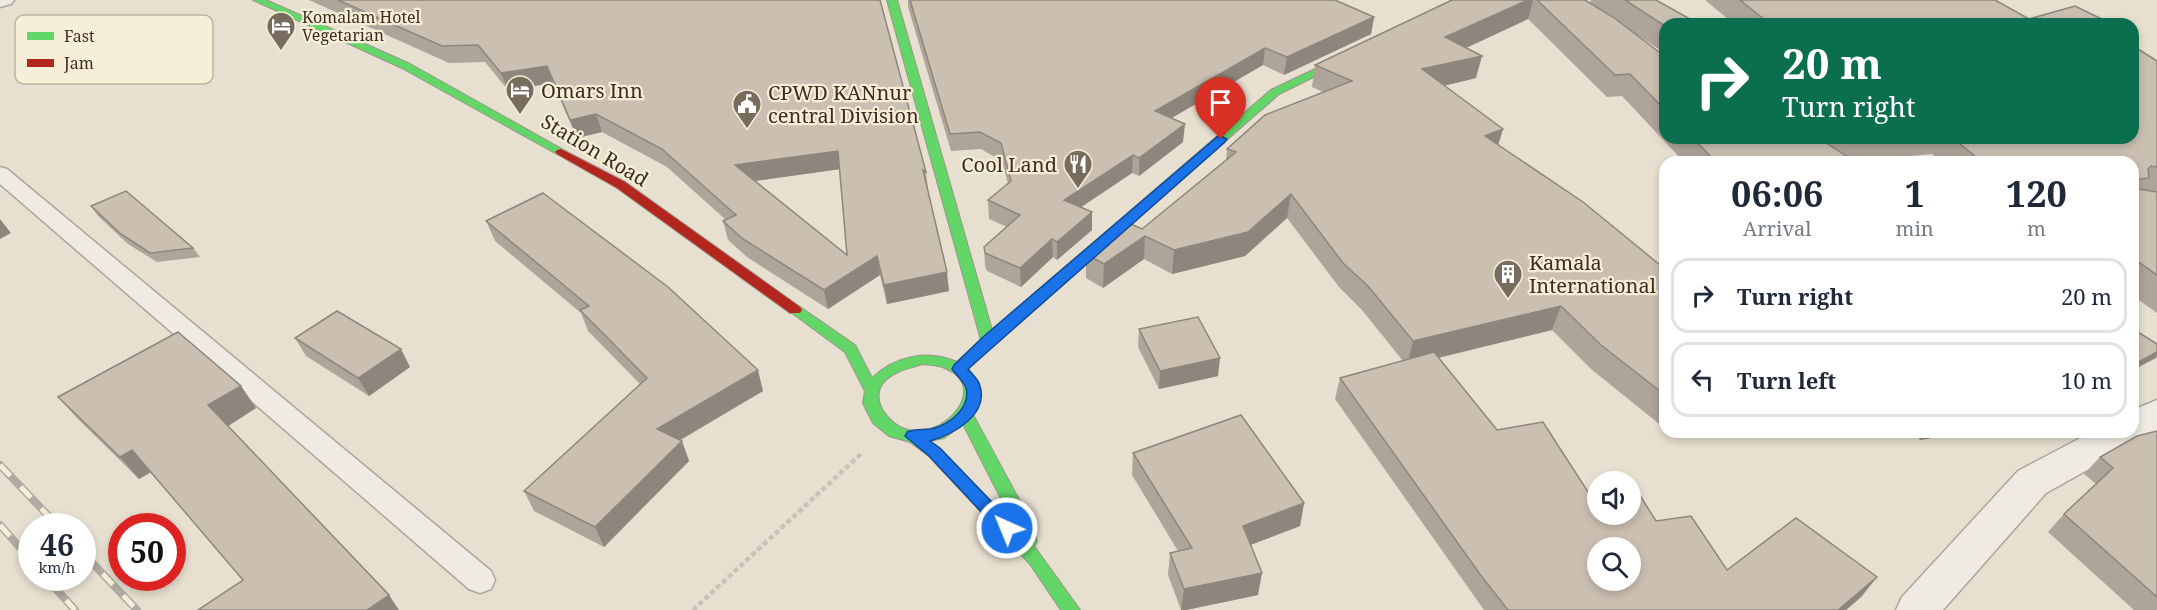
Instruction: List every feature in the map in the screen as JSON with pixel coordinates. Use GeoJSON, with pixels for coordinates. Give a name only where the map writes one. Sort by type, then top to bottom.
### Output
{"type":"FeatureCollection","features":[{"type":"Feature","properties":{"kind":"main road","name":"Station Road"},"geometry":{"type":"LineString","coordinates":[[258,0],[406,66],[621,185],[850,349],[871,389]]}},
{"type":"Feature","properties":{"kind":"main road"},"geometry":{"type":"LineString","coordinates":[[892,0],[988,341]]}},
{"type":"Feature","properties":{"kind":"main road"},"geometry":{"type":"LineString","coordinates":[[959,369],[988,341],[1275,92],[1371,47]]}},
{"type":"Feature","properties":{"kind":"main road"},"geometry":{"type":"LineString","coordinates":[[850,349],[905,362]]}},
{"type":"Feature","properties":{"kind":"main road"},"geometry":{"type":"LineString","coordinates":[[922,359],[939,360],[959,369],[972,384],[974,396],[970,408],[947,429],[931,435],[913,436],[888,429],[872,415],[868,402],[871,389],[891,368],[905,362],[922,359]]}},
{"type":"Feature","properties":{"kind":"main road"},"geometry":{"type":"LineString","coordinates":[[965,414],[1015,507],[1036,559]]}},
{"type":"Feature","properties":{"kind":"main road"},"geometry":{"type":"LineString","coordinates":[[913,436],[934,452],[1036,559],[1071,610]]}},
{"type":"Feature","properties":{"kind":"street"},"geometry":{"type":"LineString","coordinates":[[2139,424],[2157,414]]}},
{"type":"Feature","properties":{"kind":"street"},"geometry":{"type":"LineString","coordinates":[[1917,610],[2032,482],[2113,438]]}},
{"type":"Feature","properties":{"kind":"lane"},"geometry":{"type":"LineString","coordinates":[[0,2],[5,0]]}},
{"type":"Feature","properties":{"kind":"lane"},"geometry":{"type":"LineString","coordinates":[[0,173],[480,580]]}},
{"type":"Feature","properties":{"kind":"path"},"geometry":{"type":"LineString","coordinates":[[693,610],[888,429]]}},
{"type":"Feature","properties":{"kind":"building"},"geometry":{"type":"Polygon","coordinates":[[[338,0],[880,0],[926,172],[923,170],[947,272],[884,285],[877,256],[824,290],[743,239],[723,221],[736,215],[662,149],[596,114],[570,120],[547,66],[501,73],[478,45],[442,46],[338,0]],[[838,151],[735,165],[847,255],[838,151]]]}},
{"type":"Feature","properties":{"kind":"building"},"geometry":{"type":"Polygon","coordinates":[[[910,0],[1335,0],[1374,17],[1287,57],[1265,48],[1155,111],[1185,124],[1139,158],[1133,155],[1064,200],[1092,212],[1057,242],[1052,239],[1020,268],[985,253],[984,247],[1020,215],[988,200],[1011,181],[1001,143],[980,132],[950,134],[910,0]]]}},
{"type":"Feature","properties":{"kind":"building"},"geometry":{"type":"Polygon","coordinates":[[[1452,0],[1528,0],[1445,37],[1482,56],[1422,69],[1503,129],[1485,136],[1583,202],[1659,264],[1659,390],[1601,345],[1561,306],[1413,341],[1368,286],[1343,263],[1291,194],[1248,232],[1174,250],[1145,236],[1104,264],[1086,254],[1124,221],[1142,229],[1236,152],[1227,149],[1265,115],[1352,81],[1315,65],[1452,0]]]}},
{"type":"Feature","properties":{"kind":"building"},"geometry":{"type":"Polygon","coordinates":[[[1537,0],[1585,0],[1613,17],[1659,52],[1659,104],[1630,74],[1615,75],[1537,0]]]}},
{"type":"Feature","properties":{"kind":"building"},"geometry":{"type":"Polygon","coordinates":[[[1625,0],[1656,0],[1688,18],[1659,18],[1659,22],[1625,0]]]}},
{"type":"Feature","properties":{"kind":"building"},"geometry":{"type":"Polygon","coordinates":[[[1740,0],[1995,0],[2027,18],[1762,18],[1740,0]]]}},
{"type":"Feature","properties":{"kind":"building"},"geometry":{"type":"Polygon","coordinates":[[[2075,6],[2100,18],[2033,18],[2075,6]]]}},
{"type":"Feature","properties":{"kind":"building"},"geometry":{"type":"Polygon","coordinates":[[[2139,50],[2157,61],[2157,167],[2151,166],[2148,169],[2149,178],[2139,179],[2139,156],[1975,156],[1960,144],[2139,144],[2139,50]]]}},
{"type":"Feature","properties":{"kind":"building"},"geometry":{"type":"Polygon","coordinates":[[[1699,144],[1828,144],[1846,156],[1710,156],[1699,144]]]}},
{"type":"Feature","properties":{"kind":"building"},"geometry":{"type":"Polygon","coordinates":[[[2139,189],[2157,192],[2157,275],[2139,262],[2139,189]]]}},
{"type":"Feature","properties":{"kind":"building"},"geometry":{"type":"Polygon","coordinates":[[[126,191],[193,248],[150,253],[121,234],[91,206],[126,191]]]}},
{"type":"Feature","properties":{"kind":"building"},"geometry":{"type":"Polygon","coordinates":[[[543,193],[668,287],[758,370],[657,429],[682,441],[595,527],[524,491],[647,378],[580,310],[589,306],[486,221],[543,193]]]}},
{"type":"Feature","properties":{"kind":"building"},"geometry":{"type":"Polygon","coordinates":[[[337,311],[401,349],[358,378],[295,338],[337,311]]]}},
{"type":"Feature","properties":{"kind":"building"},"geometry":{"type":"Polygon","coordinates":[[[1198,317],[1220,358],[1160,371],[1139,329],[1198,317]]]}},
{"type":"Feature","properties":{"kind":"building"},"geometry":{"type":"Polygon","coordinates":[[[178,332],[241,386],[208,405],[389,595],[367,610],[198,610],[243,580],[132,450],[120,457],[58,397],[178,332]]]}},
{"type":"Feature","properties":{"kind":"building"},"geometry":{"type":"Polygon","coordinates":[[[2139,333],[2157,344],[2157,352],[2139,362],[2139,333]]]}},
{"type":"Feature","properties":{"kind":"building"},"geometry":{"type":"Polygon","coordinates":[[[1434,352],[1497,430],[1543,422],[1587,490],[1587,525],[1641,525],[1641,497],[1656,521],[1691,516],[1727,570],[1796,518],[1877,577],[1838,610],[1508,610],[1340,378],[1434,352]]]}},
{"type":"Feature","properties":{"kind":"building"},"geometry":{"type":"Polygon","coordinates":[[[1241,415],[1304,503],[1243,526],[1262,573],[1184,589],[1170,553],[1192,548],[1133,453],[1241,415]]]}},
{"type":"Feature","properties":{"kind":"building"},"geometry":{"type":"Polygon","coordinates":[[[2157,431],[2157,597],[2064,514],[2113,468],[2100,457],[2133,438],[2139,438],[2139,436],[2157,431]]]}},
{"type":"Feature","properties":{"kind":"railway"},"geometry":{"type":"LineString","coordinates":[[0,465],[46,513]]}},
{"type":"Feature","properties":{"kind":"railway"},"geometry":{"type":"LineString","coordinates":[[0,525],[18,545]]}},
{"type":"Feature","properties":{"kind":"railway"},"geometry":{"type":"LineString","coordinates":[[96,567],[137,610]]}},
{"type":"Feature","properties":{"kind":"railway"},"geometry":{"type":"LineString","coordinates":[[58,591],[75,610]]}},
{"type":"Feature","properties":{"kind":"traffic: fast"},"geometry":{"type":"LineString","coordinates":[[258,0],[406,66],[561,152]]}},
{"type":"Feature","properties":{"kind":"traffic: fast"},"geometry":{"type":"LineString","coordinates":[[892,0],[988,341]]}},
{"type":"Feature","properties":{"kind":"traffic: fast"},"geometry":{"type":"LineString","coordinates":[[959,369],[988,341],[1275,92],[1355,54]]}},
{"type":"Feature","properties":{"kind":"traffic: fast"},"geometry":{"type":"LineString","coordinates":[[795,310],[850,349],[871,389]]}},
{"type":"Feature","properties":{"kind":"traffic: fast"},"geometry":{"type":"LineString","coordinates":[[922,359],[946,363],[961,371],[970,383],[971,397],[960,418],[938,434],[915,437],[894,432],[878,419],[870,403],[873,386],[889,370],[922,359]]}},
{"type":"Feature","properties":{"kind":"traffic: fast"},"geometry":{"type":"LineString","coordinates":[[965,414],[1015,507],[1029,541]]}},
{"type":"Feature","properties":{"kind":"traffic: fast"},"geometry":{"type":"LineString","coordinates":[[913,436],[934,452],[1036,559],[1071,610]]}},
{"type":"Feature","properties":{"kind":"traffic: jam"},"geometry":{"type":"LineString","coordinates":[[561,152],[621,185],[795,310]]}},
{"type":"Feature","properties":{"kind":"place","name":"Komalam Hotel Vegetarian"},"geometry":{"type":"Point","coordinates":[281,52]}},
{"type":"Feature","properties":{"kind":"place","name":"Omars Inn"},"geometry":{"type":"Point","coordinates":[520,116]}},
{"type":"Feature","properties":{"kind":"place","name":"CPWD KANnur central Division"},"geometry":{"type":"Point","coordinates":[747,130]}},
{"type":"Feature","properties":{"kind":"place","name":"Cool Land"},"geometry":{"type":"Point","coordinates":[1078,190]}},
{"type":"Feature","properties":{"kind":"place","name":"Kamala International"},"geometry":{"type":"Point","coordinates":[1508,300]}},
{"type":"Feature","properties":{"kind":"route"},"geometry":{"type":"LineString","coordinates":[[1007,528],[934,452],[913,436],[931,435],[961,420],[970,408],[974,396],[972,384],[965,373],[959,369],[988,341],[1221,139]]}}]}
